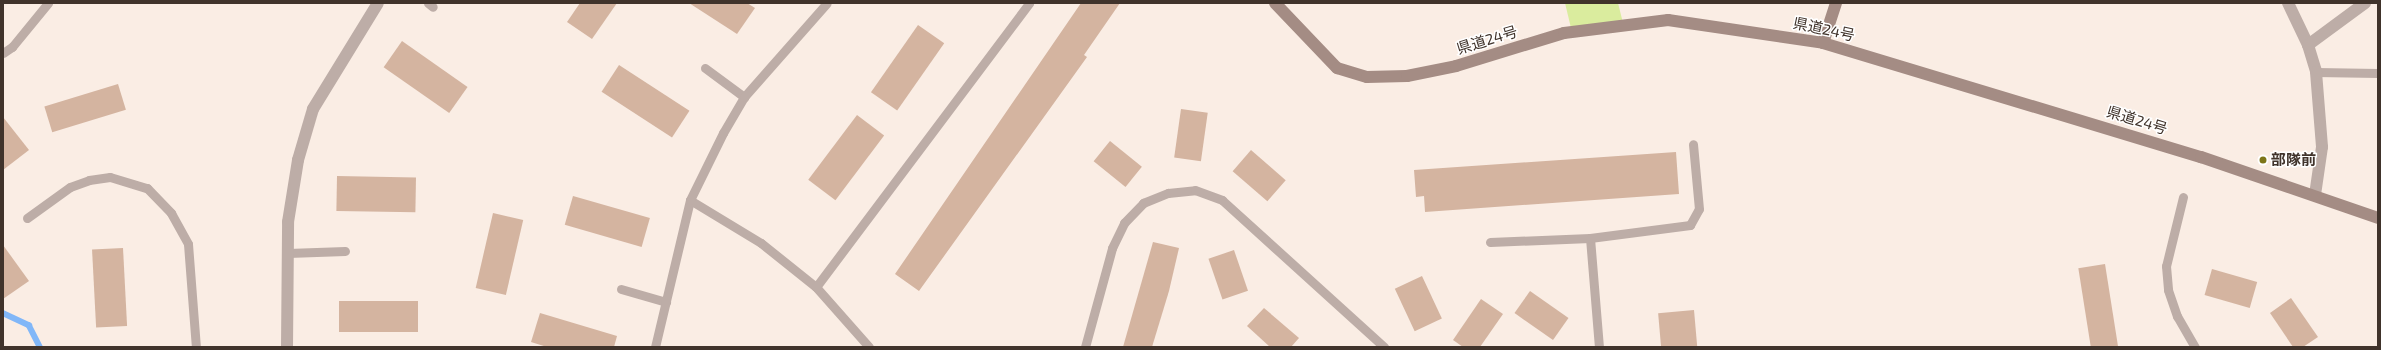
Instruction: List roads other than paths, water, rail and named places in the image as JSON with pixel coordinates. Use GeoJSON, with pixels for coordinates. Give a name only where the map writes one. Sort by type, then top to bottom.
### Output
{"type":"FeatureCollection","features":[{"type":"Feature","properties":{"kind":"main road","name":"県道24号"},"geometry":{"type":"LineString","coordinates":[[1275,3],[1338,68],[1367,77],[1407,76],[1456,66],[1564,33],[1668,20],[1823,43],[1983,89],[2315,195],[2378,218]]}},
{"type":"Feature","properties":{"kind":"main road"},"geometry":{"type":"LineString","coordinates":[[1823,43],[1836,3]]}},
{"type":"Feature","properties":{"kind":"street"},"geometry":{"type":"LineString","coordinates":[[287,347],[288,222],[298,160],[313,109],[378,3]]}},
{"type":"Feature","properties":{"kind":"street"},"geometry":{"type":"LineString","coordinates":[[2288,3],[2308,45],[2316,72],[2322,147],[2315,195]]}},
{"type":"Feature","properties":{"kind":"street"},"geometry":{"type":"LineString","coordinates":[[2308,45],[2365,3]]}},
{"type":"Feature","properties":{"kind":"lane"},"geometry":{"type":"LineString","coordinates":[[3,53],[12,47],[48,3]]}},
{"type":"Feature","properties":{"kind":"lane"},"geometry":{"type":"LineString","coordinates":[[655,347],[690,200],[744,97],[827,3]]}},
{"type":"Feature","properties":{"kind":"lane"},"geometry":{"type":"LineString","coordinates":[[816,287],[1029,3]]}},
{"type":"Feature","properties":{"kind":"lane"},"geometry":{"type":"LineString","coordinates":[[705,68],[744,97]]}},
{"type":"Feature","properties":{"kind":"lane"},"geometry":{"type":"LineString","coordinates":[[2316,72],[2378,73]]}},
{"type":"Feature","properties":{"kind":"lane"},"geometry":{"type":"LineString","coordinates":[[1490,242],[1590,238],[1690,225],[1699,209],[1693,144]]}},
{"type":"Feature","properties":{"kind":"lane"},"geometry":{"type":"LineString","coordinates":[[27,218],[70,187],[89,180],[110,177],[147,188],[171,213],[188,244],[196,347]]}},
{"type":"Feature","properties":{"kind":"lane"},"geometry":{"type":"LineString","coordinates":[[1085,347],[1112,248],[1124,223],[1143,203],[1168,193],[1195,190],[1222,200],[1384,347]]}},
{"type":"Feature","properties":{"kind":"lane"},"geometry":{"type":"LineString","coordinates":[[2183,197],[2166,266],[2168,290],[2177,316],[2195,347]]}},
{"type":"Feature","properties":{"kind":"lane"},"geometry":{"type":"LineString","coordinates":[[690,200],[761,243],[816,287],[869,347]]}},
{"type":"Feature","properties":{"kind":"lane"},"geometry":{"type":"LineString","coordinates":[[1590,238],[1599,347]]}},
{"type":"Feature","properties":{"kind":"lane"},"geometry":{"type":"LineString","coordinates":[[288,253],[345,252]]}},
{"type":"Feature","properties":{"kind":"lane"},"geometry":{"type":"LineString","coordinates":[[621,289],[666,302]]}},
{"type":"Feature","properties":{"kind":"waterway"},"geometry":{"type":"LineString","coordinates":[[3,313],[29,325],[40,347]]}},
{"type":"Feature","properties":{"kind":"place","name":"部隊前"},"geometry":{"type":"Point","coordinates":[2263,160]}}]}
